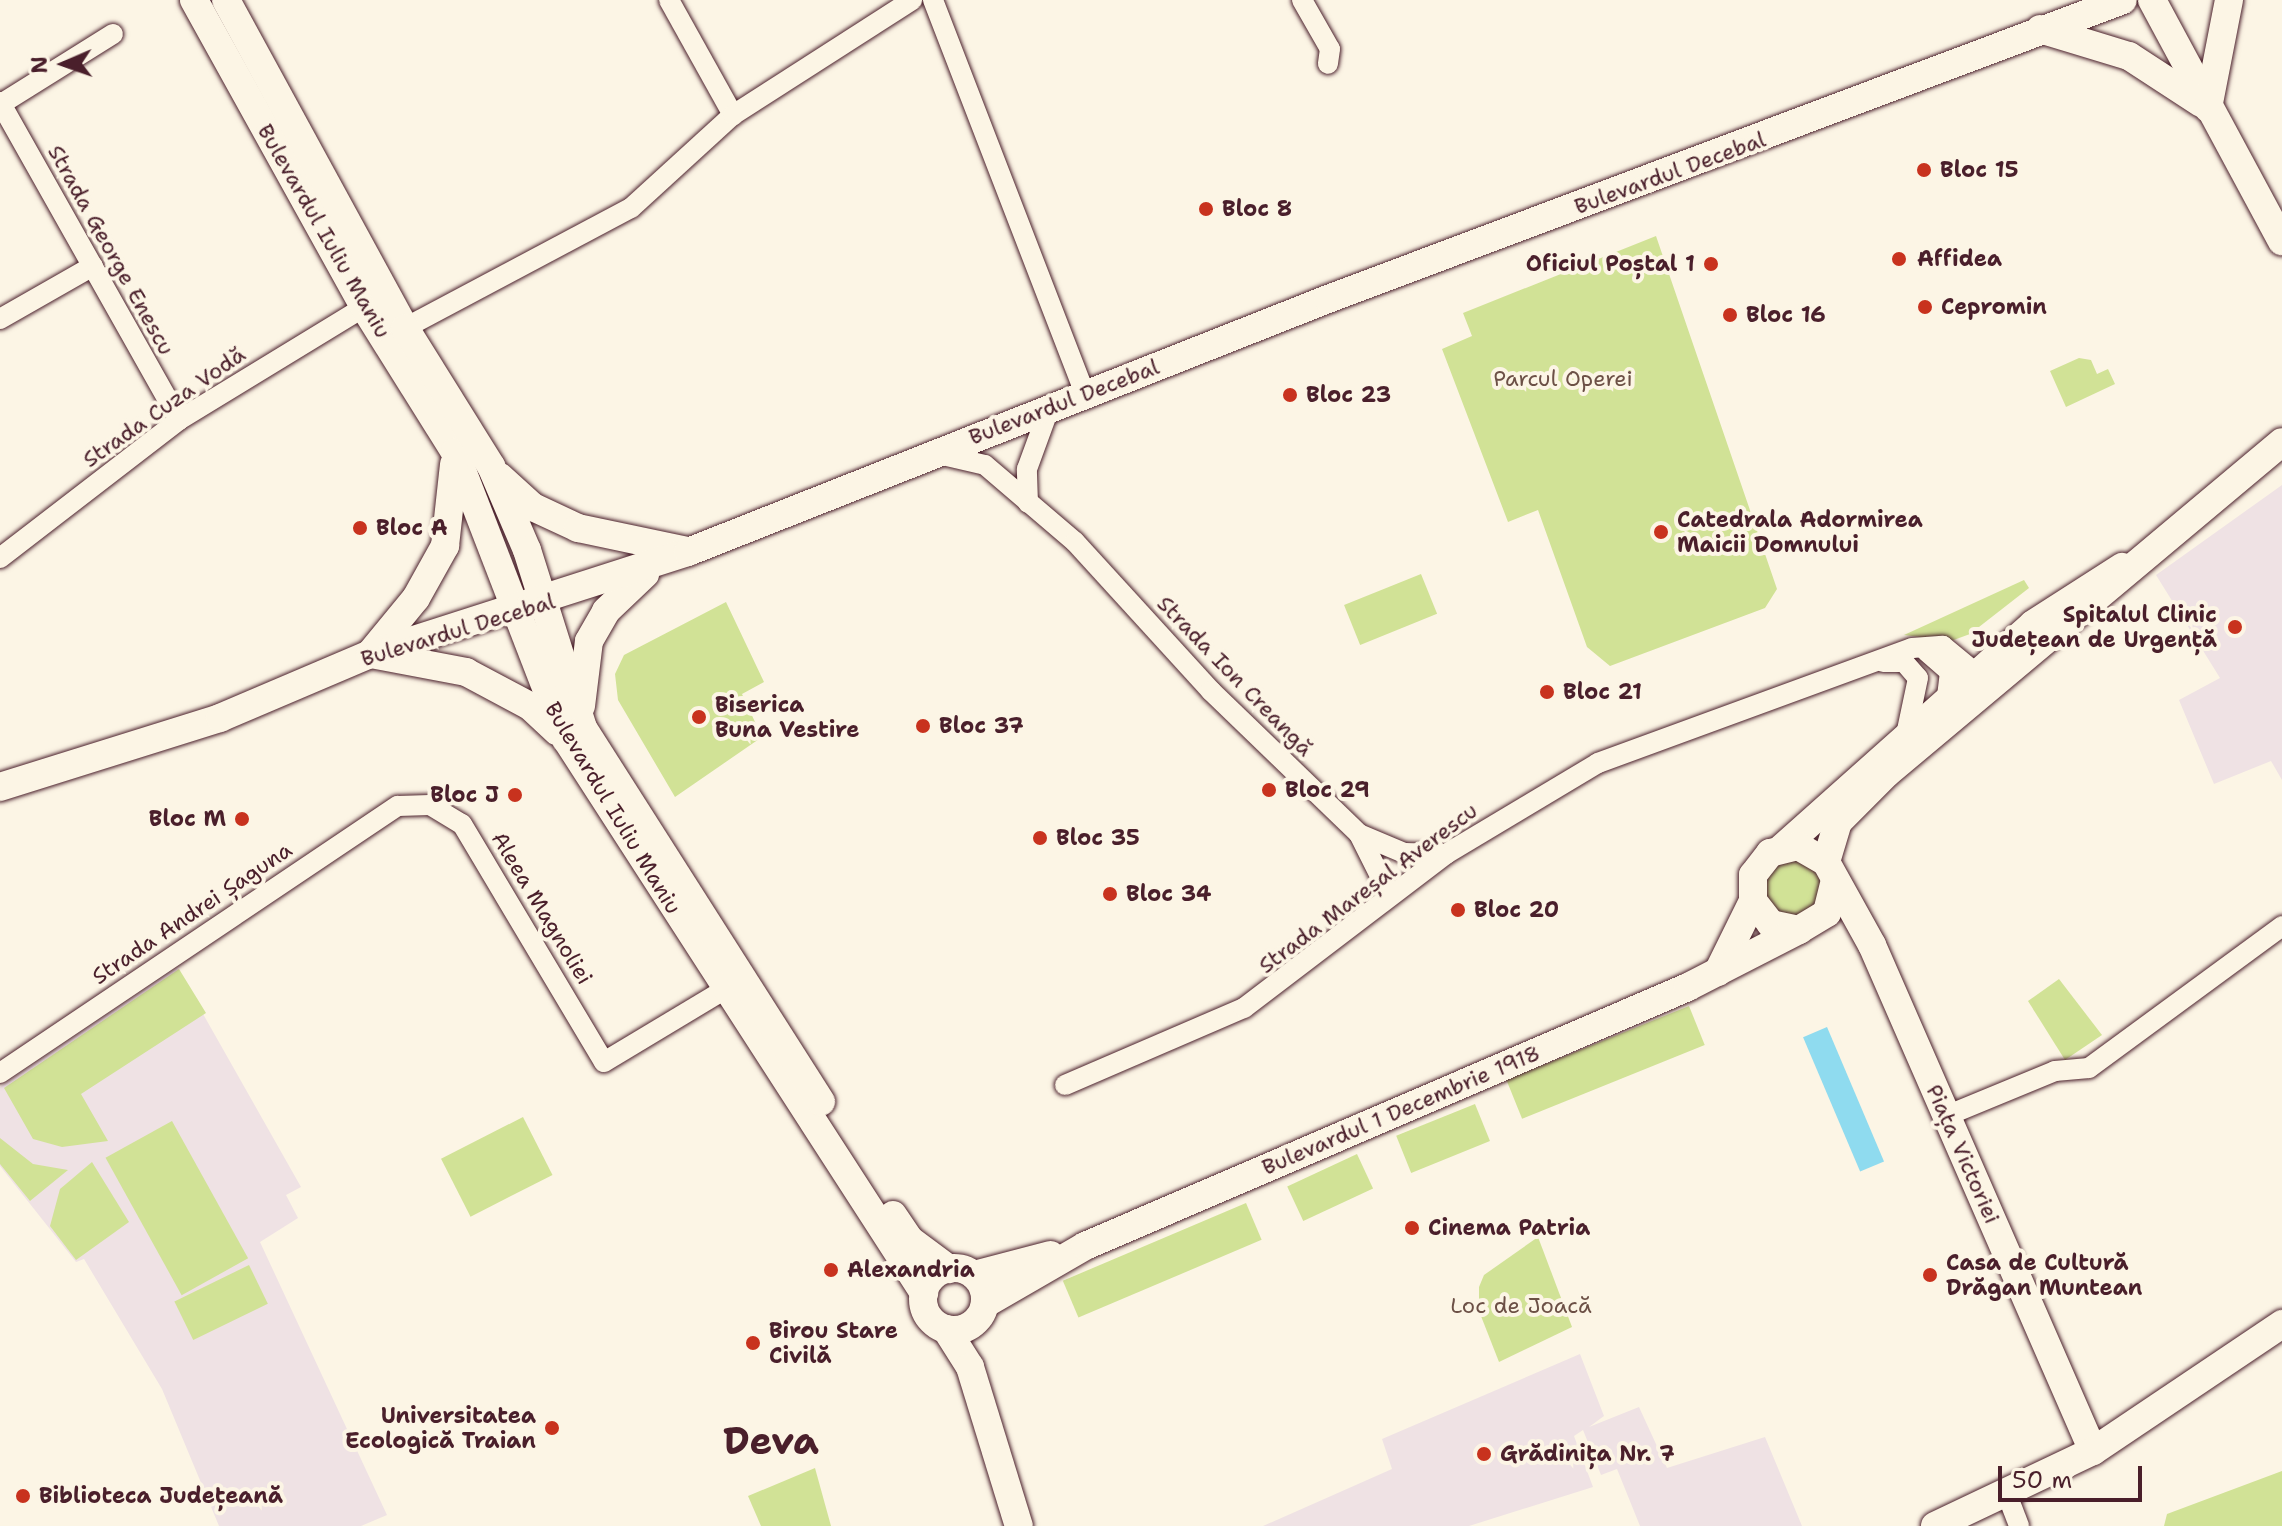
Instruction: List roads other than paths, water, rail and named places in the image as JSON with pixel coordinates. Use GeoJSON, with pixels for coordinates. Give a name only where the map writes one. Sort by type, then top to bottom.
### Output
{"type":"FeatureCollection","features":[{"type":"Feature","properties":{"kind":"street","name":"Bulevardul Iuliu Maniu"},"geometry":{"type":"LineString","coordinates":[[194,0],[364,307],[455,452],[528,607],[575,734],[724,990],[924,1293],[927,1312],[968,1319]]}},
{"type":"Feature","properties":{"kind":"street","name":"Bulevardul Iuliu Maniu"},"geometry":{"type":"LineString","coordinates":[[226,0],[405,328],[491,466],[528,607]]}},
{"type":"Feature","properties":{"kind":"street"},"geometry":{"type":"LineString","coordinates":[[669,0],[733,115]]}},
{"type":"Feature","properties":{"kind":"street"},"geometry":{"type":"LineString","coordinates":[[405,328],[631,208],[733,115],[912,0]]}},
{"type":"Feature","properties":{"kind":"street"},"geometry":{"type":"LineString","coordinates":[[933,0],[993,140],[1085,393]]}},
{"type":"Feature","properties":{"kind":"street"},"geometry":{"type":"LineString","coordinates":[[1302,0],[1330,49],[1328,64]]}},
{"type":"Feature","properties":{"kind":"street"},"geometry":{"type":"LineString","coordinates":[[2057,0],[2040,29],[2129,56],[2208,108]]}},
{"type":"Feature","properties":{"kind":"street","name":"Bulevardul Decebal"},"geometry":{"type":"LineString","coordinates":[[0,787],[220,718],[370,654],[528,607],[688,552],[1050,406],[2123,0]]}},
{"type":"Feature","properties":{"kind":"street"},"geometry":{"type":"LineString","coordinates":[[2152,0],[2282,241]]}},
{"type":"Feature","properties":{"kind":"street"},"geometry":{"type":"LineString","coordinates":[[2208,108],[2229,0]]}},
{"type":"Feature","properties":{"kind":"street"},"geometry":{"type":"LineString","coordinates":[[0,103],[113,34]]}},
{"type":"Feature","properties":{"kind":"street","name":"Strada George Enescu"},"geometry":{"type":"LineString","coordinates":[[0,103],[179,420]]}},
{"type":"Feature","properties":{"kind":"street"},"geometry":{"type":"LineString","coordinates":[[0,319],[93,266]]}},
{"type":"Feature","properties":{"kind":"street","name":"Strada Cuza Vodă"},"geometry":{"type":"LineString","coordinates":[[0,558],[179,420],[364,307]]}},
{"type":"Feature","properties":{"kind":"street"},"geometry":{"type":"LineString","coordinates":[[1028,503],[1027,469],[1050,406]]}},
{"type":"Feature","properties":{"kind":"street"},"geometry":{"type":"LineString","coordinates":[[1804,929],[1827,913],[1830,871],[1850,807],[1946,713],[2169,542],[2282,442]]}},
{"type":"Feature","properties":{"kind":"street"},"geometry":{"type":"LineString","coordinates":[[455,452],[445,546],[416,598],[370,654],[466,672],[575,734],[583,658],[606,611],[645,574],[688,552]]}},
{"type":"Feature","properties":{"kind":"street","name":"Strada Ion Creangă"},"geometry":{"type":"LineString","coordinates":[[934,453],[985,465],[1075,542],[1211,691],[1359,834],[1390,896]]}},
{"type":"Feature","properties":{"kind":"street"},"geometry":{"type":"LineString","coordinates":[[491,466],[533,507],[578,528],[688,552]]}},
{"type":"Feature","properties":{"kind":"street"},"geometry":{"type":"LineString","coordinates":[[1717,973],[1753,901],[1753,875],[1907,730],[1946,713],[1977,674],[2068,597],[2169,542]]}},
{"type":"Feature","properties":{"kind":"street","name":"Strada Mareșal Averescu"},"geometry":{"type":"LineString","coordinates":[[1065,1085],[1244,1008],[1446,854],[1598,763],[1912,648],[1943,646],[1977,674]]}},
{"type":"Feature","properties":{"kind":"street"},"geometry":{"type":"LineString","coordinates":[[1912,648],[1945,662],[1946,713]]}},
{"type":"Feature","properties":{"kind":"street"},"geometry":{"type":"LineString","coordinates":[[1879,662],[1904,662],[1918,678],[1907,730]]}},
{"type":"Feature","properties":{"kind":"street","name":"Bulevardul Iuliu Maniu"},"geometry":{"type":"LineString","coordinates":[[575,734],[900,1227],[961,1272]]}},
{"type":"Feature","properties":{"kind":"street","name":"Aleea Magnoliei"},"geometry":{"type":"LineString","coordinates":[[416,805],[446,811],[476,843],[604,1062],[724,990]]}},
{"type":"Feature","properties":{"kind":"street","name":"Strada Andrei Șaguna"},"geometry":{"type":"LineString","coordinates":[[0,1073],[379,814],[416,805]]}},
{"type":"Feature","properties":{"kind":"street"},"geometry":{"type":"LineString","coordinates":[[1359,834],[1404,853],[1446,854]]}},
{"type":"Feature","properties":{"kind":"street"},"geometry":{"type":"LineString","coordinates":[[1782,848],[1814,851],[1830,871]]}},
{"type":"Feature","properties":{"kind":"street","name":"Piața Victoriei"},"geometry":{"type":"LineString","coordinates":[[1830,871],[1872,945],[2093,1451]]}},
{"type":"Feature","properties":{"kind":"street"},"geometry":{"type":"LineString","coordinates":[[1753,901],[1771,924],[1872,945]]}},
{"type":"Feature","properties":{"kind":"street"},"geometry":{"type":"LineString","coordinates":[[1946,1116],[2055,1071],[2089,1068],[2282,926]]}},
{"type":"Feature","properties":{"kind":"street","name":"Bulevardul 1 Decembrie 1918"},"geometry":{"type":"LineString","coordinates":[[1085,1246],[1717,973],[1804,929]]}},
{"type":"Feature","properties":{"kind":"street"},"geometry":{"type":"LineString","coordinates":[[924,1293],[933,1277],[1085,1246]]}},
{"type":"Feature","properties":{"kind":"street"},"geometry":{"type":"LineString","coordinates":[[968,1319],[1085,1246]]}},
{"type":"Feature","properties":{"kind":"street"},"geometry":{"type":"LineString","coordinates":[[961,1272],[968,1319],[970,1367],[1019,1526]]}},
{"type":"Feature","properties":{"kind":"street"},"geometry":{"type":"LineString","coordinates":[[1935,1526],[2008,1497],[2093,1451],[2282,1324]]}},
{"type":"Feature","properties":{"kind":"street"},"geometry":{"type":"LineString","coordinates":[[2008,1497],[2019,1526]]}},
{"type":"Feature","properties":{"kind":"water"},"geometry":{"type":"Polygon","coordinates":[[[1827,1027],[1884,1161],[1860,1172],[1803,1037],[1827,1027]]]}},
{"type":"Feature","properties":{"kind":"place","name":"Bloc 15"},"geometry":{"type":"Point","coordinates":[1924,170]}},
{"type":"Feature","properties":{"kind":"place","name":"Bloc 8"},"geometry":{"type":"Point","coordinates":[1206,209]}},
{"type":"Feature","properties":{"kind":"place","name":"Affidea"},"geometry":{"type":"Point","coordinates":[1899,259]}},
{"type":"Feature","properties":{"kind":"place","name":"Oficiul Poștal 1"},"geometry":{"type":"Point","coordinates":[1711,264]}},
{"type":"Feature","properties":{"kind":"place","name":"Cepromin"},"geometry":{"type":"Point","coordinates":[1925,307]}},
{"type":"Feature","properties":{"kind":"place","name":"Bloc 16"},"geometry":{"type":"Point","coordinates":[1730,315]}},
{"type":"Feature","properties":{"kind":"place","name":"Bloc 23"},"geometry":{"type":"Point","coordinates":[1290,395]}},
{"type":"Feature","properties":{"kind":"place","name":"Bloc A"},"geometry":{"type":"Point","coordinates":[360,528]}},
{"type":"Feature","properties":{"kind":"place","name":"Catedrala Adormirea Maicii Domnului"},"geometry":{"type":"Point","coordinates":[1661,532]}},
{"type":"Feature","properties":{"kind":"place","name":"Spitalul Clinic Județean de Urgență"},"geometry":{"type":"Point","coordinates":[2235,627]}},
{"type":"Feature","properties":{"kind":"place","name":"Bloc 21"},"geometry":{"type":"Point","coordinates":[1547,692]}},
{"type":"Feature","properties":{"kind":"place","name":"Biserica Buna Vestire"},"geometry":{"type":"Point","coordinates":[699,717]}},
{"type":"Feature","properties":{"kind":"place","name":"Bloc 37"},"geometry":{"type":"Point","coordinates":[923,726]}},
{"type":"Feature","properties":{"kind":"place","name":"Bloc 29"},"geometry":{"type":"Point","coordinates":[1269,790]}},
{"type":"Feature","properties":{"kind":"place","name":"Bloc J"},"geometry":{"type":"Point","coordinates":[515,795]}},
{"type":"Feature","properties":{"kind":"place","name":"Bloc M"},"geometry":{"type":"Point","coordinates":[242,819]}},
{"type":"Feature","properties":{"kind":"place","name":"Bloc 35"},"geometry":{"type":"Point","coordinates":[1040,838]}},
{"type":"Feature","properties":{"kind":"place","name":"Bloc 34"},"geometry":{"type":"Point","coordinates":[1110,894]}},
{"type":"Feature","properties":{"kind":"place","name":"Bloc 20"},"geometry":{"type":"Point","coordinates":[1458,910]}},
{"type":"Feature","properties":{"kind":"place","name":"Cinema Patria"},"geometry":{"type":"Point","coordinates":[1412,1228]}},
{"type":"Feature","properties":{"kind":"place","name":"Alexandria"},"geometry":{"type":"Point","coordinates":[831,1270]}},
{"type":"Feature","properties":{"kind":"place","name":"Casa de Cultură Drăgan Muntean"},"geometry":{"type":"Point","coordinates":[1930,1275]}},
{"type":"Feature","properties":{"kind":"place","name":"Birou Stare Civilă"},"geometry":{"type":"Point","coordinates":[753,1343]}},
{"type":"Feature","properties":{"kind":"place","name":"Universitatea Ecologică Traian"},"geometry":{"type":"Point","coordinates":[552,1428]}},
{"type":"Feature","properties":{"kind":"place","name":"Grădinița Nr. 7"},"geometry":{"type":"Point","coordinates":[1484,1454]}},
{"type":"Feature","properties":{"kind":"place","name":"Biblioteca Județeană"},"geometry":{"type":"Point","coordinates":[23,1496]}},
{"type":"Feature","properties":{"kind":"district","name":"Deva"},"geometry":{"type":"Point","coordinates":[771,1441]}},
{"type":"Feature","properties":{"kind":"park label","name":"Parcul Operei"},"geometry":{"type":"Point","coordinates":[1563,379]}},
{"type":"Feature","properties":{"kind":"park label","name":"Loc de Joacă"},"geometry":{"type":"Point","coordinates":[1521,1306]}}]}
